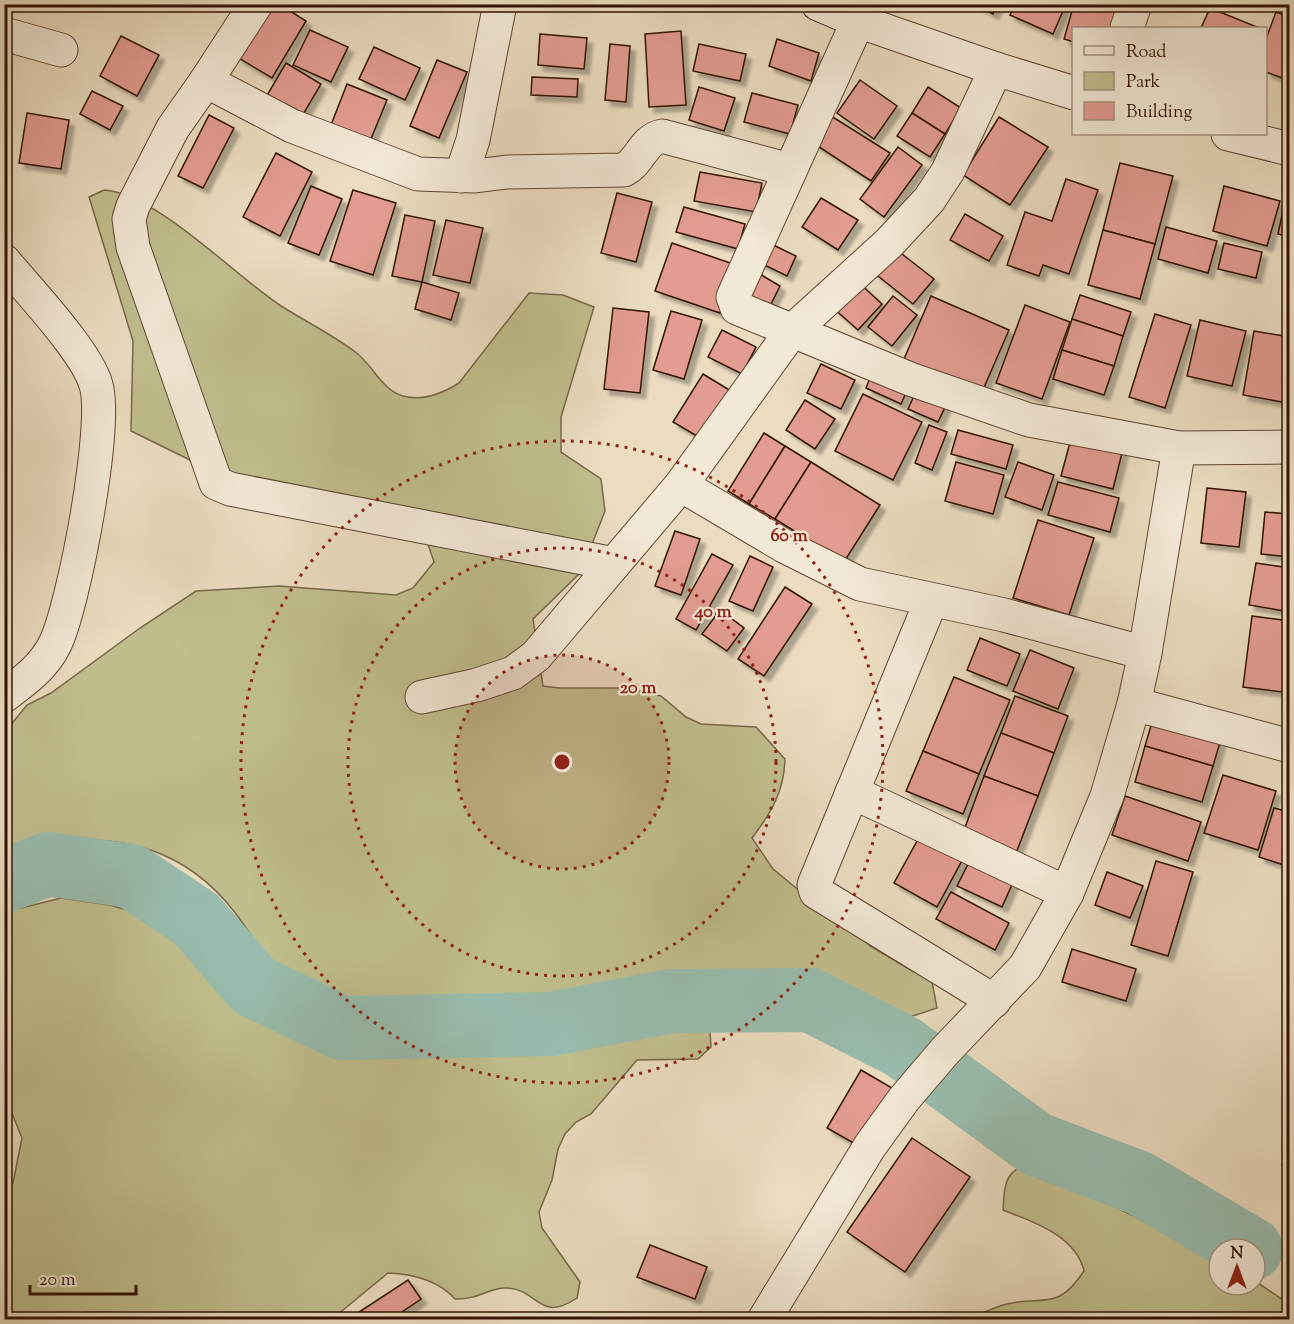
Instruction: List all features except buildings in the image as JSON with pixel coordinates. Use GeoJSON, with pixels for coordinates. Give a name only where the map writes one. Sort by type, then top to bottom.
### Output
{"type":"FeatureCollection","features":[{"type":"Feature","properties":{"kind":"street"},"geometry":{"type":"LineString","coordinates":[[256,4],[154,162],[129,219],[133,247],[216,483],[242,491],[614,564]]}},
{"type":"Feature","properties":{"kind":"street"},"geometry":{"type":"LineString","coordinates":[[461,176],[473,140],[500,4]]}},
{"type":"Feature","properties":{"kind":"street"},"geometry":{"type":"LineString","coordinates":[[818,4],[863,13],[996,69],[1072,92]]}},
{"type":"Feature","properties":{"kind":"street"},"geometry":{"type":"LineString","coordinates":[[1127,27],[1135,4]]}},
{"type":"Feature","properties":{"kind":"street"},"geometry":{"type":"LineString","coordinates":[[863,13],[790,170],[733,301],[737,308],[910,379],[1029,420],[1179,448],[1290,447]]}},
{"type":"Feature","properties":{"kind":"street"},"geometry":{"type":"LineString","coordinates":[[4,34],[61,50]]}},
{"type":"Feature","properties":{"kind":"street"},"geometry":{"type":"LineString","coordinates":[[422,697],[477,685],[513,673],[536,656],[681,485],[791,332],[889,243],[929,200],[948,171],[996,69]]}},
{"type":"Feature","properties":{"kind":"street"},"geometry":{"type":"LineString","coordinates":[[206,81],[292,126],[418,174],[461,176],[624,170],[633,163],[651,140],[662,136],[790,170]]}},
{"type":"Feature","properties":{"kind":"street"},"geometry":{"type":"LineString","coordinates":[[1232,135],[1290,149]]}},
{"type":"Feature","properties":{"kind":"street"},"geometry":{"type":"LineString","coordinates":[[4,261],[85,359],[97,385],[99,417],[83,529],[67,608],[55,646],[32,675],[4,696]]}},
{"type":"Feature","properties":{"kind":"street"},"geometry":{"type":"LineString","coordinates":[[764,1320],[870,1146],[904,1099],[945,1051],[1025,967],[1067,893],[1107,796],[1134,704],[1145,653],[1179,448]]}},
{"type":"Feature","properties":{"kind":"street"},"geometry":{"type":"LineString","coordinates":[[681,485],[784,546],[860,584],[1004,615],[1145,653]]}},
{"type":"Feature","properties":{"kind":"street"},"geometry":{"type":"LineString","coordinates":[[931,601],[815,880],[816,892],[994,1001]]}},
{"type":"Feature","properties":{"kind":"street"},"geometry":{"type":"LineString","coordinates":[[1134,704],[1290,746]]}},
{"type":"Feature","properties":{"kind":"street"},"geometry":{"type":"LineString","coordinates":[[852,792],[1067,893]]}},
{"type":"Feature","properties":{"kind":"green space"},"geometry":{"type":"Polygon","coordinates":[[[104,190],[125,195],[171,220],[281,306],[361,356],[388,388],[410,398],[433,396],[459,383],[529,293],[563,295],[594,307],[561,417],[561,452],[601,479],[605,511],[581,572],[533,619],[543,686],[626,688],[661,696],[686,717],[701,724],[756,727],[785,759],[782,782],[775,802],[752,838],[773,869],[859,934],[870,946],[914,972],[931,976],[937,1008],[910,1017],[822,989],[761,979],[652,993],[508,1003],[341,1007],[276,985],[258,947],[226,901],[185,866],[162,854],[112,841],[22,842],[5,846],[4,733],[27,705],[51,693],[140,628],[196,591],[279,586],[396,595],[413,588],[434,562],[417,511],[202,471],[188,459],[131,431],[133,341],[89,197],[104,190]]]}},
{"type":"Feature","properties":{"kind":"green space"},"geometry":{"type":"Polygon","coordinates":[[[61,898],[110,905],[140,914],[182,938],[263,1010],[310,1032],[406,1054],[458,1054],[507,1043],[656,1024],[686,1015],[702,1018],[710,1031],[711,1047],[698,1059],[637,1060],[591,1114],[576,1122],[565,1134],[558,1149],[552,1180],[539,1212],[542,1228],[580,1282],[577,1298],[564,1305],[546,1306],[516,1289],[505,1288],[470,1298],[455,1299],[441,1287],[424,1279],[388,1273],[332,1319],[144,1320],[138,1314],[85,1312],[59,1319],[5,1319],[5,1195],[13,1183],[22,1138],[5,1096],[5,912],[61,898]]]}},
{"type":"Feature","properties":{"kind":"green space"},"geometry":{"type":"Polygon","coordinates":[[[1035,1161],[1052,1164],[1107,1203],[1158,1228],[1187,1247],[1207,1254],[1207,1297],[1267,1297],[1267,1289],[1289,1304],[1289,1319],[968,1319],[1007,1304],[1058,1297],[1074,1284],[1084,1271],[1072,1248],[1063,1239],[1040,1225],[1003,1210],[1008,1178],[1025,1165],[1035,1161]]]}},
{"type":"Feature","properties":{"kind":"waterway"},"geometry":{"type":"LineString","coordinates":[[4,881],[48,864],[131,876],[196,919],[254,986],[342,1028],[551,1024],[671,1001],[810,1000],[903,1047],[1036,1144],[1139,1183],[1231,1237]]}}]}
